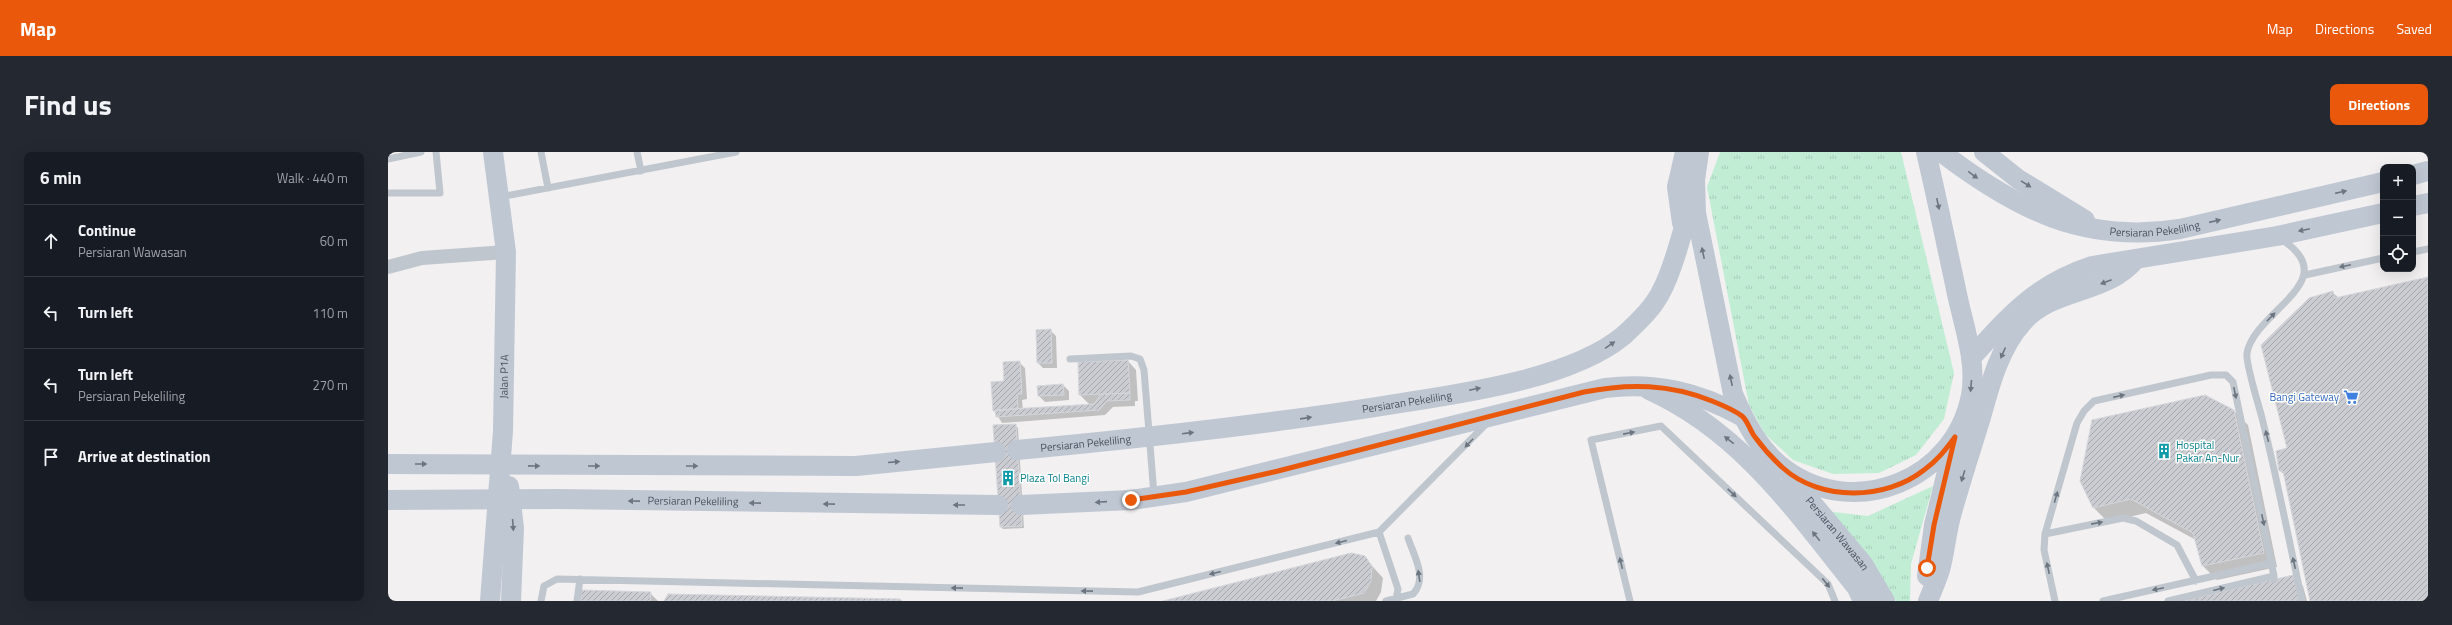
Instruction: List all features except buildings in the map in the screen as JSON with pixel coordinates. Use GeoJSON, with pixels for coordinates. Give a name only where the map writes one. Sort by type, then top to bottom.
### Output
{"type":"FeatureCollection","features":[{"type":"Feature","properties":{"kind":"main road","name":"Jalan P1A"},"geometry":{"type":"LineString","coordinates":[[490,601],[503,431],[506,252],[493,152]]}},
{"type":"Feature","properties":{"kind":"main road"},"geometry":{"type":"LineString","coordinates":[[1683,227],[1677,187],[1685,152]]}},
{"type":"Feature","properties":{"kind":"main road"},"geometry":{"type":"LineString","coordinates":[[1695,190],[1699,152]]}},
{"type":"Feature","properties":{"kind":"main road"},"geometry":{"type":"LineString","coordinates":[[1784,470],[1817,487],[1834,492],[1867,493],[1909,480],[1924,471],[1941,456],[1955,437],[1962,422],[1971,395],[1971,358],[1926,152]]}},
{"type":"Feature","properties":{"kind":"main road","name":"Persiaran Pekeliling"},"geometry":{"type":"LineString","coordinates":[[1941,152],[2010,200],[2044,216],[2098,228],[2138,232],[2180,229],[2380,183]]}},
{"type":"Feature","properties":{"kind":"main road"},"geometry":{"type":"LineString","coordinates":[[1984,152],[2018,179],[2098,228]]}},
{"type":"Feature","properties":{"kind":"main road"},"geometry":{"type":"LineString","coordinates":[[2416,174],[2428,172]]}},
{"type":"Feature","properties":{"kind":"main road","name":"Persiaran Pekeliling"},"geometry":{"type":"LineString","coordinates":[[1017,450],[1149,438],[1267,423],[1444,396],[1542,375],[1576,363],[1600,351],[1623,336],[1656,301],[1666,280],[1695,190]]}},
{"type":"Feature","properties":{"kind":"main road","name":"Persiaran Wawasan"},"geometry":{"type":"LineString","coordinates":[[1695,190],[1700,236],[1733,394],[1743,417],[1764,449],[1784,470],[1863,564],[1885,601]]}},
{"type":"Feature","properties":{"kind":"main road"},"geometry":{"type":"LineString","coordinates":[[2416,205],[2428,203]]}},
{"type":"Feature","properties":{"kind":"main road"},"geometry":{"type":"LineString","coordinates":[[1971,358],[2006,319],[2046,286],[2069,274],[2092,266],[2277,236],[2380,213]]}},
{"type":"Feature","properties":{"kind":"main road"},"geometry":{"type":"LineString","coordinates":[[1928,601],[1940,571],[1951,516],[1987,397],[2008,342],[2022,322],[2040,308],[2062,296],[2110,281],[2126,271],[2136,259]]}},
{"type":"Feature","properties":{"kind":"main road"},"geometry":{"type":"LineString","coordinates":[[1021,504],[1094,503],[1186,492],[1278,471],[1591,390],[1638,385],[1685,391],[1724,406],[1743,417]]}},
{"type":"Feature","properties":{"kind":"main road"},"geometry":{"type":"LineString","coordinates":[[1638,385],[1660,395],[1704,422],[1735,445],[1774,485],[1857,588],[1863,601]]}},
{"type":"Feature","properties":{"kind":"main road"},"geometry":{"type":"LineString","coordinates":[[503,431],[514,528],[511,601]]}},
{"type":"Feature","properties":{"kind":"main road"},"geometry":{"type":"LineString","coordinates":[[1928,601],[1927,568],[1932,536],[1955,437]]}},
{"type":"Feature","properties":{"kind":"main road"},"geometry":{"type":"LineString","coordinates":[[388,464],[555,466],[856,466],[996,452]]}},
{"type":"Feature","properties":{"kind":"main road","name":"Persiaran Pekeliling"},"geometry":{"type":"LineString","coordinates":[[388,500],[558,499],[998,505]]}},
{"type":"Feature","properties":{"kind":"street"},"geometry":{"type":"LineString","coordinates":[[388,267],[422,258],[506,252]]}},
{"type":"Feature","properties":{"kind":"lane"},"geometry":{"type":"LineString","coordinates":[[388,159],[421,152]]}},
{"type":"Feature","properties":{"kind":"lane"},"geometry":{"type":"LineString","coordinates":[[388,193],[440,193],[436,152]]}},
{"type":"Feature","properties":{"kind":"lane"},"geometry":{"type":"LineString","coordinates":[[541,152],[548,188]]}},
{"type":"Feature","properties":{"kind":"lane"},"geometry":{"type":"LineString","coordinates":[[637,152],[641,171]]}},
{"type":"Feature","properties":{"kind":"lane"},"geometry":{"type":"LineString","coordinates":[[499,197],[736,152]]}},
{"type":"Feature","properties":{"kind":"lane"},"geometry":{"type":"LineString","coordinates":[[2277,236],[2298,252],[2304,261],[2305,274],[2295,290],[2253,335],[2246,354],[2286,510],[2302,601]]}},
{"type":"Feature","properties":{"kind":"lane"},"geometry":{"type":"LineString","coordinates":[[2416,251],[2428,249]]}},
{"type":"Feature","properties":{"kind":"lane"},"geometry":{"type":"LineString","coordinates":[[2305,274],[2380,259]]}},
{"type":"Feature","properties":{"kind":"lane"},"geometry":{"type":"LineString","coordinates":[[1070,359],[1131,356],[1140,359],[1144,370],[1154,497]]}},
{"type":"Feature","properties":{"kind":"lane"},"geometry":{"type":"LineString","coordinates":[[2055,601],[2044,550],[2045,534],[2077,423],[2084,411],[2094,401],[2211,375],[2226,375],[2233,382],[2274,577],[2168,601]]}},
{"type":"Feature","properties":{"kind":"lane"},"geometry":{"type":"LineString","coordinates":[[541,601],[544,586],[550,581],[580,579],[1138,592],[1379,532],[1495,414]]}},
{"type":"Feature","properties":{"kind":"lane"},"geometry":{"type":"LineString","coordinates":[[1630,601],[1591,440],[1661,426],[1828,584],[1835,601]]}},
{"type":"Feature","properties":{"kind":"lane"},"geometry":{"type":"LineString","coordinates":[[2045,534],[2123,518],[2136,521],[2177,544],[2196,581]]}},
{"type":"Feature","properties":{"kind":"lane"},"geometry":{"type":"LineString","coordinates":[[1379,532],[1398,589],[1396,598]]}},
{"type":"Feature","properties":{"kind":"lane"},"geometry":{"type":"LineString","coordinates":[[1386,601],[1414,594],[1421,583],[1421,575],[1408,538]]}},
{"type":"Feature","properties":{"kind":"lane"},"geometry":{"type":"LineString","coordinates":[[2103,601],[2272,563]]}},
{"type":"Feature","properties":{"kind":"lane"},"geometry":{"type":"LineString","coordinates":[[577,601],[580,579]]}},
{"type":"Feature","properties":{"kind":"green space"},"geometry":{"type":"Polygon","coordinates":[[[1720,152],[1901,152],[1954,373],[1944,419],[1916,455],[1879,473],[1833,474],[1793,460],[1765,434],[1749,405],[1707,187],[1720,152]]]}},
{"type":"Feature","properties":{"kind":"green space"},"geometry":{"type":"Polygon","coordinates":[[[1933,486],[1911,564],[1910,601],[1896,601],[1880,577],[1817,510],[1868,516],[1933,486]]]}},
{"type":"Feature","properties":{"kind":"place","name":"Bangi Gateway"},"geometry":{"type":"Point","coordinates":[2351,397]}},
{"type":"Feature","properties":{"kind":"place","name":"Hospital Pakar An-Nur"},"geometry":{"type":"Point","coordinates":[2164,451]}},
{"type":"Feature","properties":{"kind":"place","name":"Plaza Tol Bangi"},"geometry":{"type":"Point","coordinates":[1008,478]}},
{"type":"Feature","properties":{"kind":"route"},"geometry":{"type":"LineString","coordinates":[[1131,500],[1186,492],[1278,471],[1584,392],[1627,385],[1665,387],[1685,391],[1724,406],[1743,417],[1754,436],[1764,449],[1784,470],[1804,482],[1834,492],[1867,493],[1895,486],[1909,480],[1924,471],[1941,456],[1955,437],[1934,525],[1927,568]]}}]}
